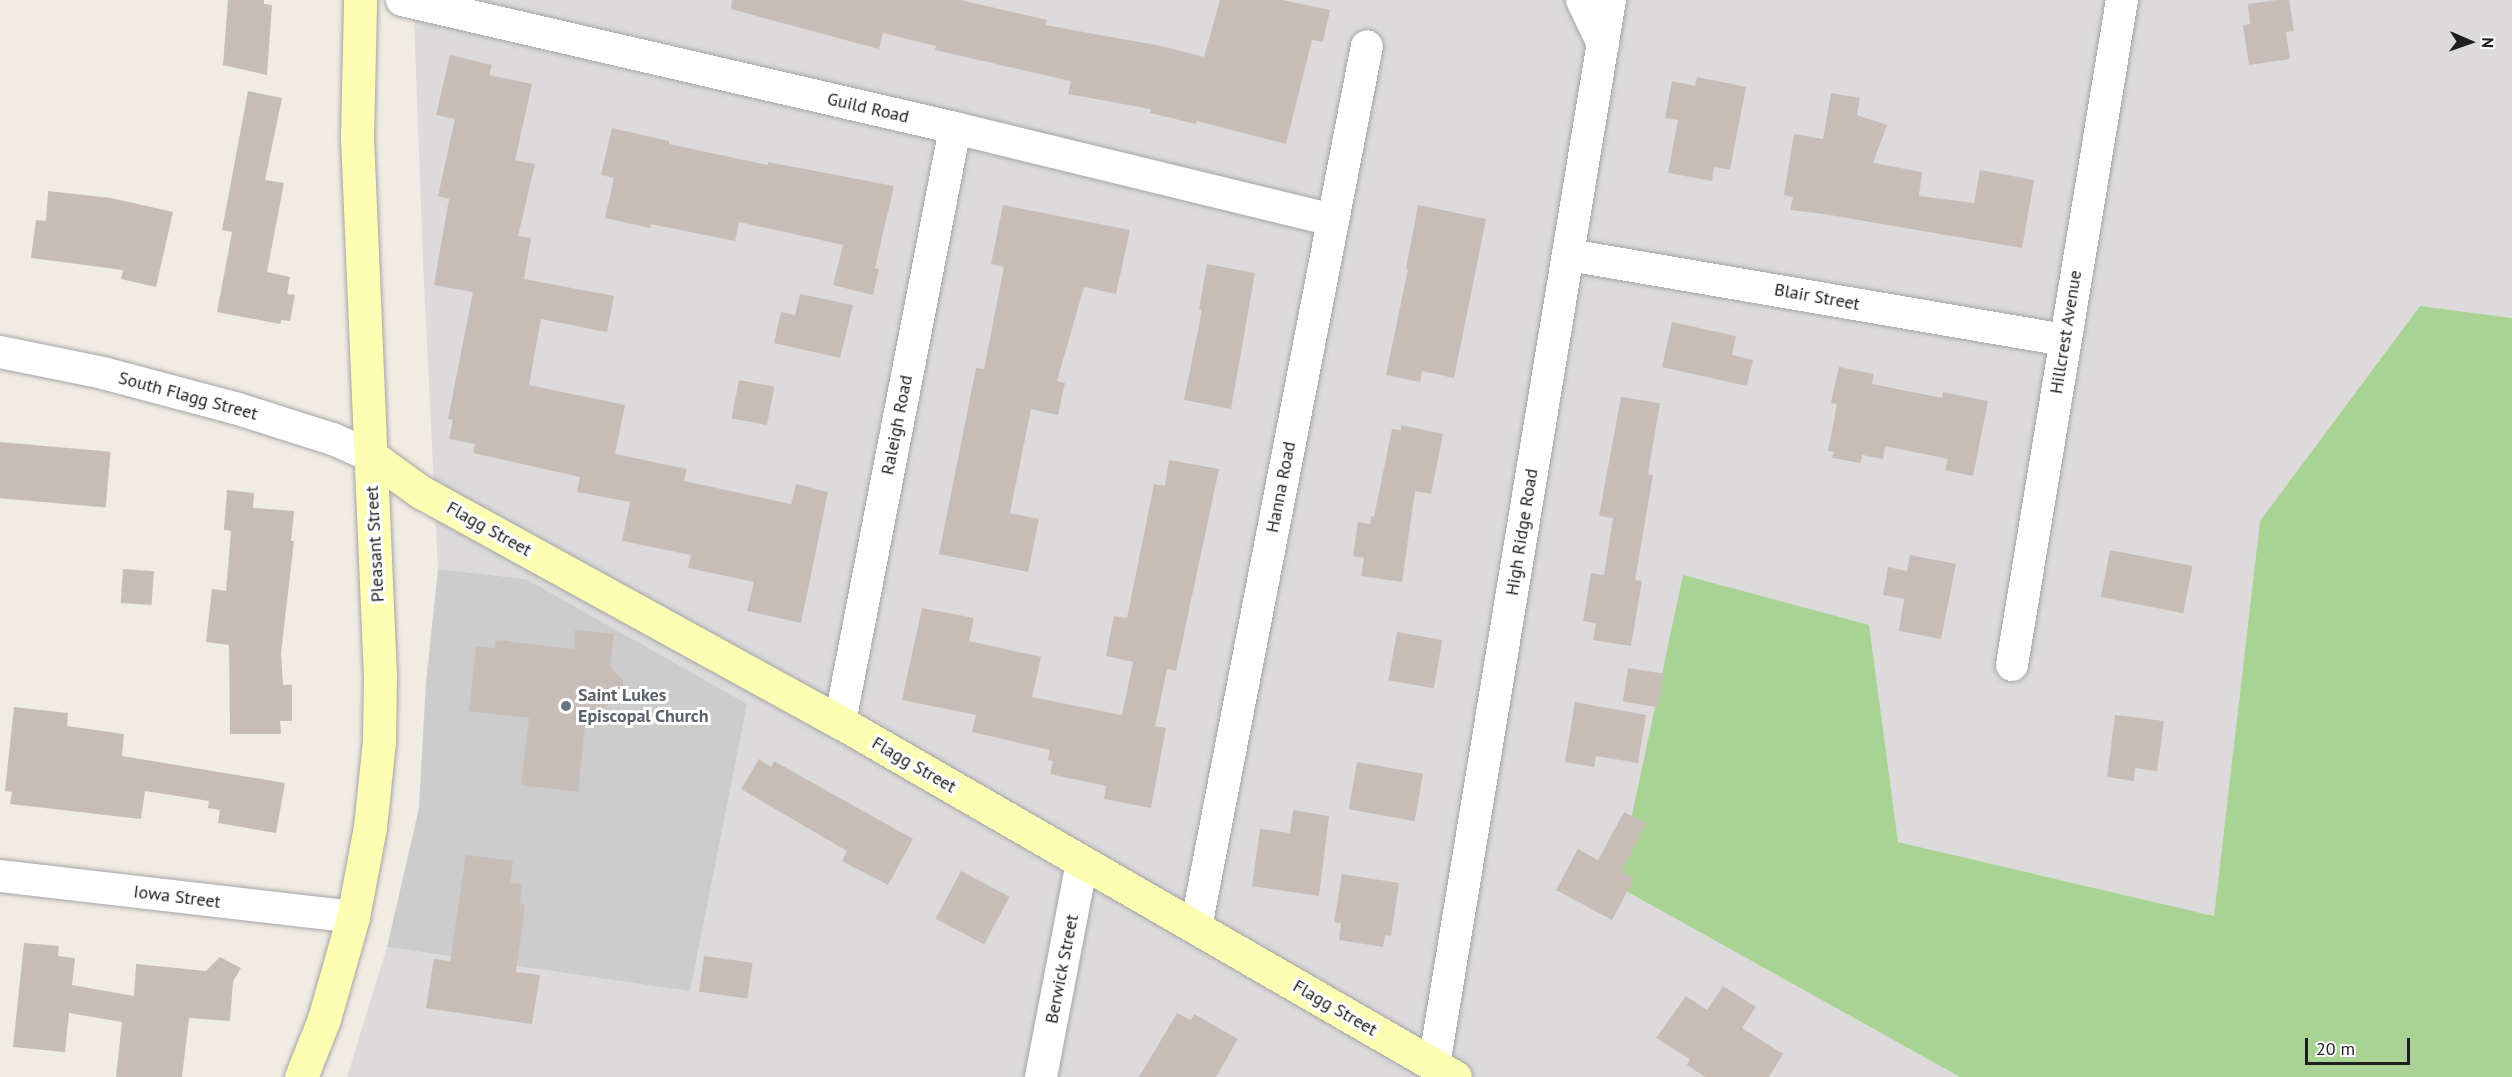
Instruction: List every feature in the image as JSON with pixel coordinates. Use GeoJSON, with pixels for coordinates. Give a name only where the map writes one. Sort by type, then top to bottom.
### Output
{"type":"FeatureCollection","features":[{"type":"Feature","properties":{"kind":"street","name":"Pleasant Street"},"geometry":{"type":"LineString","coordinates":[[301,1077],[324,1019],[353,917],[370,827],[379,741],[380,677],[357,137],[360,0]]}},
{"type":"Feature","properties":{"kind":"street","name":"Guild Road"},"geometry":{"type":"LineString","coordinates":[[402,0],[955,128],[1333,220]]}},
{"type":"Feature","properties":{"kind":"street"},"geometry":{"type":"LineString","coordinates":[[1582,0],[1603,44]]}},
{"type":"Feature","properties":{"kind":"street","name":"High Ridge Road"},"geometry":{"type":"LineString","coordinates":[[1444,1071],[1610,0]]}},
{"type":"Feature","properties":{"kind":"street","name":"Hillcrest Avenue"},"geometry":{"type":"LineString","coordinates":[[2012,665],[2122,0]]}},
{"type":"Feature","properties":{"kind":"street","name":"Hanna Road"},"geometry":{"type":"LineString","coordinates":[[1196,927],[1367,46]]}},
{"type":"Feature","properties":{"kind":"street","name":"Raleigh Road"},"geometry":{"type":"LineString","coordinates":[[840,722],[955,128]]}},
{"type":"Feature","properties":{"kind":"street","name":"Blair Street"},"geometry":{"type":"LineString","coordinates":[[1569,255],[2064,340]]}},
{"type":"Feature","properties":{"kind":"street","name":"South Flagg Street"},"geometry":{"type":"LineString","coordinates":[[0,352],[103,373],[235,408],[333,440],[371,456]]}},
{"type":"Feature","properties":{"kind":"street","name":"Flagg Street"},"geometry":{"type":"LineString","coordinates":[[371,456],[421,492],[840,722],[1444,1071]]}},
{"type":"Feature","properties":{"kind":"street","name":"Berwick Street"},"geometry":{"type":"LineString","coordinates":[[1041,1077],[1082,862]]}},
{"type":"Feature","properties":{"kind":"street","name":"Iowa Street"},"geometry":{"type":"LineString","coordinates":[[0,876],[353,917]]}},
{"type":"Feature","properties":{"kind":"shaded area"},"geometry":{"type":"Polygon","coordinates":[[[417,0],[2512,0],[2512,318],[2420,306],[2260,521],[2214,916],[1898,842],[1868,626],[1617,886],[1960,1077],[347,1077],[387,947],[690,990],[526,579],[438,569],[414,18],[417,0]]]}},
{"type":"Feature","properties":{"kind":"shaded area"},"geometry":{"type":"Polygon","coordinates":[[[438,569],[526,579],[747,704],[690,991],[387,947],[419,808],[426,682],[438,569]]]}},
{"type":"Feature","properties":{"kind":"green space"},"geometry":{"type":"Polygon","coordinates":[[[2420,306],[2512,318],[2512,1077],[1960,1077],[1617,886],[1683,575],[1869,625],[1898,842],[2214,916],[2260,521],[2420,306]]]}},
{"type":"Feature","properties":{"kind":"building"},"geometry":{"type":"Polygon","coordinates":[[[228,0],[264,0],[264,4],[272,5],[267,75],[223,65],[228,0]]]}},
{"type":"Feature","properties":{"kind":"building"},"geometry":{"type":"Polygon","coordinates":[[[732,0],[960,0],[1047,20],[1045,25],[1161,46],[1204,57],[1220,0],[1282,0],[1330,10],[1323,42],[1312,40],[1286,144],[1197,121],[1196,124],[1150,113],[1151,109],[1068,94],[1071,81],[935,50],[936,46],[883,33],[879,49],[731,9],[732,0]]]}},
{"type":"Feature","properties":{"kind":"building"},"geometry":{"type":"Polygon","coordinates":[[[2289,0],[2294,31],[2286,32],[2290,59],[2249,65],[2243,25],[2250,24],[2248,4],[2289,0]]]}},
{"type":"Feature","properties":{"kind":"building"},"geometry":{"type":"Polygon","coordinates":[[[450,55],[492,65],[489,75],[532,84],[515,160],[535,164],[518,236],[531,238],[524,279],[614,296],[607,332],[541,319],[529,385],[625,405],[615,454],[687,469],[684,481],[791,504],[796,484],[828,492],[801,623],[747,611],[754,582],[688,568],[691,555],[622,541],[630,502],[577,492],[580,477],[473,453],[475,444],[449,439],[453,420],[448,419],[473,292],[434,285],[449,199],[438,196],[455,119],[436,115],[450,55]]]}},
{"type":"Feature","properties":{"kind":"building"},"geometry":{"type":"Polygon","coordinates":[[[1697,77],[1746,87],[1730,170],[1714,167],[1712,181],[1668,173],[1678,120],[1665,118],[1672,81],[1695,86],[1697,77]]]}},
{"type":"Feature","properties":{"kind":"building"},"geometry":{"type":"Polygon","coordinates":[[[248,91],[282,98],[265,180],[284,183],[267,272],[290,277],[287,294],[295,295],[290,321],[282,320],[280,324],[217,312],[232,232],[222,230],[248,91]]]}},
{"type":"Feature","properties":{"kind":"building"},"geometry":{"type":"Polygon","coordinates":[[[1831,93],[1860,98],[1857,115],[1887,125],[1873,163],[1922,172],[1919,196],[1974,203],[1980,170],[2034,180],[2022,248],[1790,210],[1793,197],[1784,195],[1794,134],[1823,139],[1831,93]]]}},
{"type":"Feature","properties":{"kind":"building"},"geometry":{"type":"Polygon","coordinates":[[[612,128],[669,141],[669,144],[768,165],[768,162],[894,186],[875,268],[879,269],[873,295],[833,285],[843,245],[739,222],[735,241],[651,224],[650,228],[605,218],[614,178],[601,175],[612,128]]]}},
{"type":"Feature","properties":{"kind":"building"},"geometry":{"type":"Polygon","coordinates":[[[48,191],[111,198],[173,212],[156,287],[121,279],[123,270],[31,258],[36,220],[46,221],[48,191]]]}},
{"type":"Feature","properties":{"kind":"building"},"geometry":{"type":"Polygon","coordinates":[[[1003,205],[1130,230],[1116,294],[1084,287],[1057,381],[1065,383],[1058,415],[1031,409],[1010,513],[1039,519],[1028,572],[939,554],[976,368],[984,369],[1004,267],[991,264],[1003,205]]]}},
{"type":"Feature","properties":{"kind":"building"},"geometry":{"type":"Polygon","coordinates":[[[1418,205],[1486,219],[1454,378],[1422,371],[1420,382],[1386,375],[1408,269],[1406,269],[1418,205]]]}},
{"type":"Feature","properties":{"kind":"building"},"geometry":{"type":"Polygon","coordinates":[[[1207,264],[1255,273],[1231,409],[1184,400],[1202,310],[1199,309],[1207,264]]]}},
{"type":"Feature","properties":{"kind":"building"},"geometry":{"type":"Polygon","coordinates":[[[800,294],[853,305],[840,358],[774,343],[781,312],[795,315],[800,294]]]}},
{"type":"Feature","properties":{"kind":"building"},"geometry":{"type":"Polygon","coordinates":[[[1672,322],[1736,336],[1732,355],[1753,360],[1747,386],[1662,367],[1672,322]]]}},
{"type":"Feature","properties":{"kind":"building"},"geometry":{"type":"Polygon","coordinates":[[[1839,367],[1874,374],[1872,384],[1942,398],[1943,392],[1988,401],[1973,476],[1945,470],[1948,459],[1885,446],[1883,459],[1862,455],[1861,463],[1832,458],[1834,452],[1828,451],[1837,404],[1831,403],[1839,367]]]}},
{"type":"Feature","properties":{"kind":"building"},"geometry":{"type":"Polygon","coordinates":[[[739,380],[774,387],[767,425],[732,418],[739,380]]]}},
{"type":"Feature","properties":{"kind":"building"},"geometry":{"type":"Polygon","coordinates":[[[1621,397],[1660,403],[1648,474],[1653,475],[1635,580],[1642,581],[1631,646],[1593,640],[1596,623],[1583,621],[1591,573],[1604,575],[1613,518],[1599,516],[1621,397]]]}},
{"type":"Feature","properties":{"kind":"building"},"geometry":{"type":"Polygon","coordinates":[[[1401,425],[1443,434],[1431,494],[1415,491],[1402,582],[1361,576],[1364,558],[1353,556],[1358,522],[1370,524],[1371,516],[1374,517],[1392,429],[1401,430],[1401,425]]]}},
{"type":"Feature","properties":{"kind":"building"},"geometry":{"type":"Polygon","coordinates":[[[0,442],[111,452],[106,507],[0,498],[0,442]]]}},
{"type":"Feature","properties":{"kind":"building"},"geometry":{"type":"Polygon","coordinates":[[[1169,460],[1219,469],[1176,671],[1167,669],[1155,726],[1166,728],[1151,808],[1104,799],[1106,786],[1050,774],[1053,761],[1048,760],[1050,750],[972,732],[976,715],[902,700],[922,608],[974,618],[969,641],[1041,657],[1032,697],[1122,715],[1133,662],[1106,656],[1114,616],[1127,618],[1154,484],[1165,486],[1169,460]]]}},
{"type":"Feature","properties":{"kind":"building"},"geometry":{"type":"Polygon","coordinates":[[[227,490],[254,493],[253,508],[294,511],[291,541],[294,541],[281,653],[283,685],[292,685],[292,721],[280,721],[281,734],[230,734],[229,645],[206,642],[212,589],[226,591],[231,531],[224,530],[227,490]]]}},
{"type":"Feature","properties":{"kind":"building"},"geometry":{"type":"Polygon","coordinates":[[[2110,550],[2192,566],[2183,613],[2101,597],[2110,550]]]}},
{"type":"Feature","properties":{"kind":"building"},"geometry":{"type":"Polygon","coordinates":[[[1910,555],[1956,564],[1941,639],[1899,631],[1904,599],[1883,595],[1888,567],[1907,571],[1910,555]]]}},
{"type":"Feature","properties":{"kind":"building"},"geometry":{"type":"Polygon","coordinates":[[[123,569],[154,571],[152,605],[121,603],[123,569]]]}},
{"type":"Feature","properties":{"kind":"building","name":"Saint Lukes Episcopal Church"},"geometry":{"type":"Polygon","coordinates":[[[575,630],[614,634],[610,666],[623,680],[623,692],[602,709],[600,719],[586,717],[578,792],[521,785],[529,718],[469,711],[476,646],[495,648],[496,640],[574,649],[575,630]]]}},
{"type":"Feature","properties":{"kind":"building"},"geometry":{"type":"Polygon","coordinates":[[[1397,632],[1442,640],[1434,688],[1388,680],[1397,632]]]}},
{"type":"Feature","properties":{"kind":"building"},"geometry":{"type":"Polygon","coordinates":[[[1628,668],[1664,674],[1658,707],[1623,702],[1628,668]]]}},
{"type":"Feature","properties":{"kind":"building"},"geometry":{"type":"Polygon","coordinates":[[[1575,702],[1646,715],[1638,763],[1596,756],[1594,767],[1565,762],[1575,702]]]}},
{"type":"Feature","properties":{"kind":"building"},"geometry":{"type":"Polygon","coordinates":[[[14,707],[68,713],[67,726],[124,734],[122,756],[285,783],[276,833],[218,823],[220,810],[208,808],[209,801],[145,791],[141,819],[10,804],[12,792],[5,791],[14,707]]]}},
{"type":"Feature","properties":{"kind":"building"},"geometry":{"type":"Polygon","coordinates":[[[2115,715],[2164,721],[2157,771],[2135,768],[2134,781],[2107,777],[2115,715]]]}},
{"type":"Feature","properties":{"kind":"building"},"geometry":{"type":"Polygon","coordinates":[[[759,759],[771,767],[774,761],[913,839],[888,885],[842,861],[847,851],[741,789],[759,759]]]}},
{"type":"Feature","properties":{"kind":"building"},"geometry":{"type":"Polygon","coordinates":[[[1357,762],[1423,774],[1415,821],[1349,809],[1357,762]]]}},
{"type":"Feature","properties":{"kind":"building"},"geometry":{"type":"Polygon","coordinates":[[[1293,810],[1329,816],[1319,896],[1252,886],[1260,829],[1290,833],[1293,810]]]}},
{"type":"Feature","properties":{"kind":"building"},"geometry":{"type":"Polygon","coordinates":[[[1624,812],[1646,823],[1621,872],[1634,879],[1612,920],[1556,890],[1578,849],[1598,860],[1624,812]]]}},
{"type":"Feature","properties":{"kind":"building"},"geometry":{"type":"Polygon","coordinates":[[[466,855],[513,861],[510,883],[522,884],[520,904],[525,905],[516,972],[540,975],[532,1024],[426,1008],[434,959],[450,961],[466,855]]]}},
{"type":"Feature","properties":{"kind":"building"},"geometry":{"type":"Polygon","coordinates":[[[961,871],[1010,897],[984,945],[936,919],[961,871]]]}},
{"type":"Feature","properties":{"kind":"building"},"geometry":{"type":"Polygon","coordinates":[[[1342,874],[1399,883],[1391,936],[1385,935],[1383,947],[1339,940],[1341,923],[1334,922],[1342,874]]]}},
{"type":"Feature","properties":{"kind":"building"},"geometry":{"type":"Polygon","coordinates":[[[24,943],[59,946],[58,956],[75,958],[72,985],[134,996],[136,964],[206,971],[220,957],[241,968],[233,982],[230,1021],[189,1018],[182,1077],[116,1077],[122,1022],[69,1013],[65,1052],[13,1047],[24,943]]]}},
{"type":"Feature","properties":{"kind":"building"},"geometry":{"type":"Polygon","coordinates":[[[704,956],[753,963],[748,998],[699,992],[704,956]]]}},
{"type":"Feature","properties":{"kind":"building"},"geometry":{"type":"Polygon","coordinates":[[[1723,986],[1756,1007],[1742,1028],[1783,1054],[1769,1077],[1705,1077],[1687,1065],[1690,1059],[1656,1038],[1686,996],[1707,1010],[1723,986]]]}},
{"type":"Feature","properties":{"kind":"building"},"geometry":{"type":"Polygon","coordinates":[[[1177,1013],[1191,1020],[1194,1014],[1238,1039],[1216,1077],[1139,1077],[1177,1013]]]}},
{"type":"Feature","properties":{"kind":"place","name":"Saint Lukes Episcopal Church"},"geometry":{"type":"Point","coordinates":[566,706]}}]}
